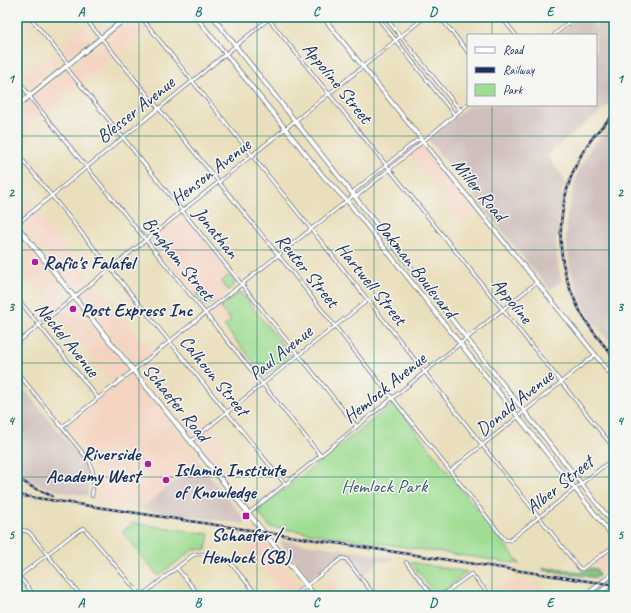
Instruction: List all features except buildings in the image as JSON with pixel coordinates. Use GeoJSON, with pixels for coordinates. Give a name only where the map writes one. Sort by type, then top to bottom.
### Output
{"type":"FeatureCollection","features":[{"type":"Feature","properties":{"kind":"main road"},"geometry":{"type":"LineString","coordinates":[[17,106],[127,17]]}},
{"type":"Feature","properties":{"kind":"main road","name":"Schaefer Road"},"geometry":{"type":"LineString","coordinates":[[17,225],[315,596]]}},
{"type":"Feature","properties":{"kind":"main road"},"geometry":{"type":"LineString","coordinates":[[585,596],[614,573]]}},
{"type":"Feature","properties":{"kind":"main road"},"geometry":{"type":"LineString","coordinates":[[596,596],[614,581]]}},
{"type":"Feature","properties":{"kind":"street","name":"Jonathan"},"geometry":{"type":"LineString","coordinates":[[30,17],[123,138],[357,427]]}},
{"type":"Feature","properties":{"kind":"street","name":"Reuter Street"},"geometry":{"type":"LineString","coordinates":[[84,17],[278,255],[502,537],[507,541]]}},
{"type":"Feature","properties":{"kind":"street","name":"Hartwell Street"},"geometry":{"type":"LineString","coordinates":[[141,17],[581,569],[587,567],[614,546]]}},
{"type":"Feature","properties":{"kind":"street","name":"Oakman Boulevard"},"geometry":{"type":"LineString","coordinates":[[196,17],[346,201],[614,538]]}},
{"type":"Feature","properties":{"kind":"street","name":"Oakman Boulevard"},"geometry":{"type":"LineString","coordinates":[[213,17],[614,525]]}},
{"type":"Feature","properties":{"kind":"street","name":"Miller Road"},"geometry":{"type":"LineString","coordinates":[[324,17],[614,378]]}},
{"type":"Feature","properties":{"kind":"street"},"geometry":{"type":"LineString","coordinates":[[377,17],[454,114]]}},
{"type":"Feature","properties":{"kind":"street"},"geometry":{"type":"LineString","coordinates":[[385,17],[460,110]]}},
{"type":"Feature","properties":{"kind":"street"},"geometry":{"type":"LineString","coordinates":[[396,41],[425,17]]}},
{"type":"Feature","properties":{"kind":"street"},"geometry":{"type":"LineString","coordinates":[[440,17],[467,51]]}},
{"type":"Feature","properties":{"kind":"street"},"geometry":{"type":"LineString","coordinates":[[501,17],[515,34]]}},
{"type":"Feature","properties":{"kind":"street"},"geometry":{"type":"LineString","coordinates":[[562,17],[568,24]]}},
{"type":"Feature","properties":{"kind":"street"},"geometry":{"type":"LineString","coordinates":[[555,34],[576,17]]}},
{"type":"Feature","properties":{"kind":"street","name":"Blesser Avenue"},"geometry":{"type":"LineString","coordinates":[[17,225],[269,18]]}},
{"type":"Feature","properties":{"kind":"street","name":"Appoline Street"},"geometry":{"type":"LineString","coordinates":[[269,18],[390,169]]}},
{"type":"Feature","properties":{"kind":"street","name":"Henson Avenue"},"geometry":{"type":"LineString","coordinates":[[17,344],[182,210],[253,156],[396,41]]}},
{"type":"Feature","properties":{"kind":"street","name":"Bingham Street"},"geometry":{"type":"LineString","coordinates":[[17,78],[87,167],[321,456]]}},
{"type":"Feature","properties":{"kind":"street"},"geometry":{"type":"LineString","coordinates":[[62,427],[346,201],[354,195],[357,196],[420,145],[422,140],[467,105]]}},
{"type":"Feature","properties":{"kind":"street"},"geometry":{"type":"LineString","coordinates":[[354,195],[354,191],[386,165],[417,140],[422,140]]}},
{"type":"Feature","properties":{"kind":"street"},"geometry":{"type":"LineString","coordinates":[[405,150],[408,154]]}},
{"type":"Feature","properties":{"kind":"street","name":"Calhoun Street"},"geometry":{"type":"LineString","coordinates":[[17,153],[285,484]]}},
{"type":"Feature","properties":{"kind":"street","name":"Appoline"},"geometry":{"type":"LineString","coordinates":[[390,169],[614,448]]}},
{"type":"Feature","properties":{"kind":"street"},"geometry":{"type":"LineString","coordinates":[[370,178],[374,182]]}},
{"type":"Feature","properties":{"kind":"street"},"geometry":{"type":"LineString","coordinates":[[401,270],[409,264]]}},
{"type":"Feature","properties":{"kind":"street","name":"Hemlock Avenue"},"geometry":{"type":"LineString","coordinates":[[249,513],[537,282]]}},
{"type":"Feature","properties":{"kind":"street","name":"Neckel Avenue"},"geometry":{"type":"LineString","coordinates":[[17,298],[98,398]]}},
{"type":"Feature","properties":{"kind":"street","name":"Paul Avenue"},"geometry":{"type":"LineString","coordinates":[[191,441],[368,300]]}},
{"type":"Feature","properties":{"kind":"street","name":"Donald Avenue"},"geometry":{"type":"LineString","coordinates":[[450,471],[595,355]]}},
{"type":"Feature","properties":{"kind":"street"},"geometry":{"type":"LineString","coordinates":[[17,372],[88,459],[94,478],[92,496]]}},
{"type":"Feature","properties":{"kind":"street","name":"Alber Street"},"geometry":{"type":"LineString","coordinates":[[507,541],[521,532],[614,458]]}},
{"type":"Feature","properties":{"kind":"street"},"geometry":{"type":"LineString","coordinates":[[35,596],[18,576],[75,532],[84,528],[141,596],[195,554],[214,556],[229,560],[258,596]]}},
{"type":"Feature","properties":{"kind":"street"},"geometry":{"type":"LineString","coordinates":[[17,534],[21,531],[27,531],[81,596]]}},
{"type":"Feature","properties":{"kind":"street"},"geometry":{"type":"LineString","coordinates":[[293,596],[344,558],[376,596]]}},
{"type":"Feature","properties":{"kind":"street"},"geometry":{"type":"LineString","coordinates":[[406,562],[434,596]]}},
{"type":"Feature","properties":{"kind":"street"},"geometry":{"type":"LineString","coordinates":[[177,568],[200,596]]}},
{"type":"Feature","properties":{"kind":"street"},"geometry":{"type":"LineString","coordinates":[[441,596],[471,574],[490,596]]}},
{"type":"Feature","properties":{"kind":"shaded area"},"geometry":{"type":"Polygon","coordinates":[[[115,17],[101,29],[92,18],[115,17]]]}},
{"type":"Feature","properties":{"kind":"shaded area"},"geometry":{"type":"Polygon","coordinates":[[[134,17],[164,17],[17,137],[17,110],[134,17]]]}},
{"type":"Feature","properties":{"kind":"shaded area"},"geometry":{"type":"Polygon","coordinates":[[[579,17],[587,17],[595,27],[608,17],[614,17],[614,101],[546,155],[565,179],[556,242],[556,253],[561,281],[550,290],[428,139],[469,106],[597,106],[597,34],[558,34],[579,17]]]}},
{"type":"Feature","properties":{"kind":"shaded area"},"geometry":{"type":"Polygon","coordinates":[[[83,24],[92,36],[68,55],[59,44],[83,24]]]}},
{"type":"Feature","properties":{"kind":"shaded area"},"geometry":{"type":"Polygon","coordinates":[[[51,51],[59,62],[31,85],[22,74],[51,51]]]}},
{"type":"Feature","properties":{"kind":"shaded area"},"geometry":{"type":"Polygon","coordinates":[[[614,121],[614,347],[589,316],[580,297],[570,268],[566,237],[567,215],[578,172],[591,148],[614,121]]]}},
{"type":"Feature","properties":{"kind":"shaded area"},"geometry":{"type":"Polygon","coordinates":[[[416,138],[474,213],[462,223],[403,149],[416,138]]]}},
{"type":"Feature","properties":{"kind":"shaded area"},"geometry":{"type":"Polygon","coordinates":[[[17,187],[155,357],[140,369],[17,219],[17,187]]]}},
{"type":"Feature","properties":{"kind":"shaded area"},"geometry":{"type":"Polygon","coordinates":[[[182,214],[238,283],[207,309],[150,239],[182,214]]]}},
{"type":"Feature","properties":{"kind":"shaded area"},"geometry":{"type":"Polygon","coordinates":[[[17,234],[126,369],[112,382],[17,265],[17,234]]]}},
{"type":"Feature","properties":{"kind":"shaded area"},"geometry":{"type":"Polygon","coordinates":[[[239,288],[294,356],[265,379],[210,311],[239,288]]]}},
{"type":"Feature","properties":{"kind":"shaded area"},"geometry":{"type":"Polygon","coordinates":[[[131,375],[201,461],[140,509],[95,502],[100,470],[67,425],[131,375]]]}},
{"type":"Feature","properties":{"kind":"shaded area"},"geometry":{"type":"Polygon","coordinates":[[[17,381],[85,464],[88,476],[88,496],[54,490],[37,484],[17,474],[17,381]]]}},
{"type":"Feature","properties":{"kind":"shaded area"},"geometry":{"type":"Polygon","coordinates":[[[198,410],[227,446],[212,458],[183,422],[198,410]]]}},
{"type":"Feature","properties":{"kind":"shaded area"},"geometry":{"type":"Polygon","coordinates":[[[199,463],[247,522],[245,524],[140,509],[199,463]]]}},
{"type":"Feature","properties":{"kind":"shaded area"},"geometry":{"type":"Polygon","coordinates":[[[260,538],[264,539],[309,596],[285,596],[246,549],[260,538]]]}},
{"type":"Feature","properties":{"kind":"shaded area"},"geometry":{"type":"Polygon","coordinates":[[[284,541],[392,557],[392,561],[379,562],[362,576],[344,555],[338,556],[309,579],[280,542],[284,541]]]}},
{"type":"Feature","properties":{"kind":"shaded area"},"geometry":{"type":"Polygon","coordinates":[[[614,543],[614,565],[602,574],[592,560],[614,543]]]}},
{"type":"Feature","properties":{"kind":"shaded area"},"geometry":{"type":"Polygon","coordinates":[[[333,580],[345,596],[324,596],[320,591],[333,580]]]}},
{"type":"Feature","properties":{"kind":"shaded area"},"geometry":{"type":"Polygon","coordinates":[[[509,580],[544,585],[553,596],[495,596],[493,593],[509,580]]]}},
{"type":"Feature","properties":{"kind":"green space"},"geometry":{"type":"Polygon","coordinates":[[[229,275],[236,283],[228,290],[221,282],[229,275]]]}},
{"type":"Feature","properties":{"kind":"green space"},"geometry":{"type":"Polygon","coordinates":[[[202,289],[213,302],[206,306],[196,294],[202,289]]]}},
{"type":"Feature","properties":{"kind":"green space"},"geometry":{"type":"Polygon","coordinates":[[[240,292],[292,356],[265,376],[224,326],[231,321],[220,308],[240,292]]]}},
{"type":"Feature","properties":{"kind":"green space","name":"Hemlock Park"},"geometry":{"type":"Polygon","coordinates":[[[394,403],[520,564],[270,527],[257,511],[394,403]]]}},
{"type":"Feature","properties":{"kind":"green space"},"geometry":{"type":"Polygon","coordinates":[[[133,523],[209,534],[206,550],[194,549],[158,576],[122,532],[133,523]]]}},
{"type":"Feature","properties":{"kind":"green space"},"geometry":{"type":"Polygon","coordinates":[[[410,562],[467,572],[437,596],[410,562]]]}},
{"type":"Feature","properties":{"kind":"green space"},"geometry":{"type":"Polygon","coordinates":[[[544,568],[569,570],[578,573],[592,568],[597,569],[599,576],[596,578],[543,570],[544,568]]]}},
{"type":"Feature","properties":{"kind":"railway"},"geometry":{"type":"LineString","coordinates":[[614,115],[596,134],[581,155],[571,178],[564,203],[561,228],[562,254],[567,279],[576,303],[588,324],[614,358]]}},
{"type":"Feature","properties":{"kind":"railway"},"geometry":{"type":"LineString","coordinates":[[17,478],[52,496]]}},
{"type":"Feature","properties":{"kind":"railway"},"geometry":{"type":"LineString","coordinates":[[17,495],[614,585]]}},
{"type":"Feature","properties":{"kind":"place","name":"Rafic's Falafel"},"geometry":{"type":"Point","coordinates":[35,262]}},
{"type":"Feature","properties":{"kind":"place","name":"Post Express Inc"},"geometry":{"type":"Point","coordinates":[73,309]}},
{"type":"Feature","properties":{"kind":"place","name":"Riverside Academy West"},"geometry":{"type":"Point","coordinates":[148,464]}},
{"type":"Feature","properties":{"kind":"place","name":"Islamic Institute of Knowledge"},"geometry":{"type":"Point","coordinates":[166,480]}},
{"type":"Feature","properties":{"kind":"place","name":"Schaefer / Hemlock (SB)"},"geometry":{"type":"Point","coordinates":[246,516]}}]}
